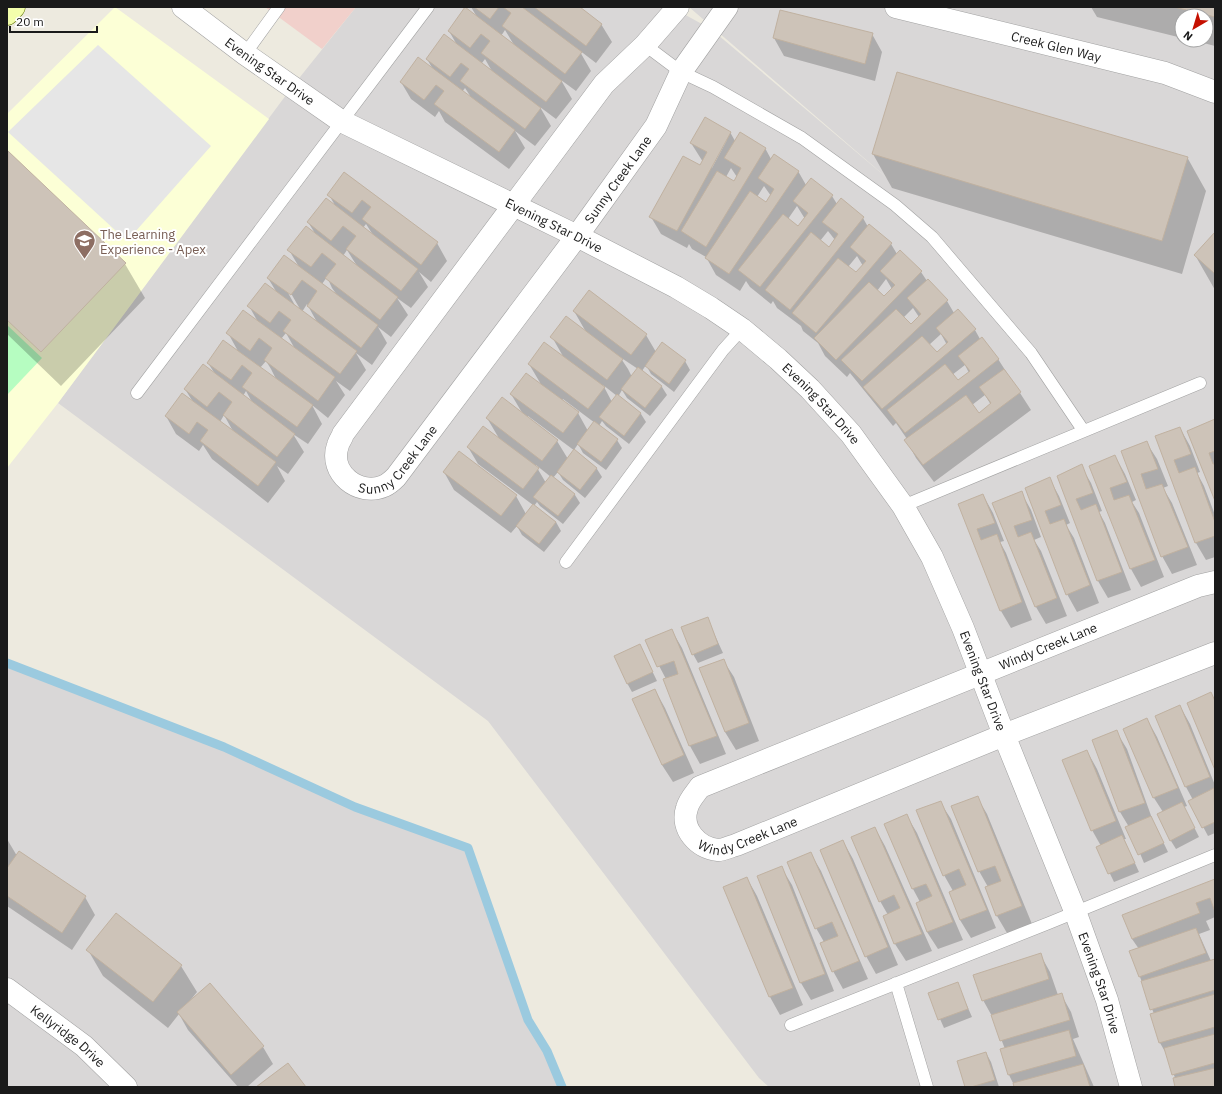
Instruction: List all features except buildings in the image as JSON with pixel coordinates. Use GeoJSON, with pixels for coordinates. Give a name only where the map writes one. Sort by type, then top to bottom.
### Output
{"type":"FeatureCollection","features":[{"type":"Feature","properties":{"kind":"main road"},"geometry":{"type":"LineString","coordinates":[[7,14],[14,7]]}},
{"type":"Feature","properties":{"kind":"street","name":"Evening Star Drive"},"geometry":{"type":"LineString","coordinates":[[183,7],[245,54],[341,121],[515,205],[676,287],[742,329],[778,359],[810,390],[851,434],[903,506],[932,557],[963,628],[1004,735],[1075,911],[1107,1000],[1131,1087]]}},
{"type":"Feature","properties":{"kind":"street","name":"Sunny Creek Lane"},"geometry":{"type":"LineString","coordinates":[[678,7],[645,46],[604,84],[343,434],[337,446],[339,469],[347,480],[359,488],[371,490],[385,486],[396,477],[577,236],[656,126],[681,72],[727,7]]}},
{"type":"Feature","properties":{"kind":"street","name":"Creek Glen Way"},"geometry":{"type":"LineString","coordinates":[[896,7],[1165,73],[1215,92]]}},
{"type":"Feature","properties":{"kind":"street","name":"Windy Creek Lane"},"geometry":{"type":"LineString","coordinates":[[1215,582],[1198,586],[700,787],[690,800],[686,810],[686,821],[689,832],[698,842],[719,850],[1004,735],[1215,653]]}},
{"type":"Feature","properties":{"kind":"street","name":"Kellyridge Drive"},"geometry":{"type":"LineString","coordinates":[[7,989],[84,1046],[126,1087]]}},
{"type":"Feature","properties":{"kind":"lane"},"geometry":{"type":"LineString","coordinates":[[245,54],[279,7]]}},
{"type":"Feature","properties":{"kind":"lane"},"geometry":{"type":"LineString","coordinates":[[137,394],[428,7]]}},
{"type":"Feature","properties":{"kind":"lane"},"geometry":{"type":"LineString","coordinates":[[645,46],[681,72],[713,87],[802,138],[889,200],[932,237],[1031,353],[1083,430]]}},
{"type":"Feature","properties":{"kind":"lane"},"geometry":{"type":"LineString","coordinates":[[566,562],[723,350],[742,329]]}},
{"type":"Feature","properties":{"kind":"lane"},"geometry":{"type":"LineString","coordinates":[[903,506],[1083,430],[1200,384]]}},
{"type":"Feature","properties":{"kind":"lane"},"geometry":{"type":"LineString","coordinates":[[791,1025],[1215,855]]}},
{"type":"Feature","properties":{"kind":"lane"},"geometry":{"type":"LineString","coordinates":[[896,983],[927,1087]]}},
{"type":"Feature","properties":{"kind":"shaded area","name":"The Learning Experience - Apex"},"geometry":{"type":"Polygon","coordinates":[[[115,7],[269,119],[58,403],[7,468],[7,114],[115,7]]]}},
{"type":"Feature","properties":{"kind":"shaded area"},"geometry":{"type":"Polygon","coordinates":[[[265,7],[356,7],[322,49],[265,7]]]}},
{"type":"Feature","properties":{"kind":"shaded area"},"geometry":{"type":"Polygon","coordinates":[[[356,7],[671,7],[711,29],[893,183],[689,7],[1215,7],[1215,1087],[769,1087],[759,1078],[488,721],[58,403],[292,87],[356,7]]]}},
{"type":"Feature","properties":{"kind":"shaded area"},"geometry":{"type":"Polygon","coordinates":[[[98,45],[211,146],[127,241],[8,132],[98,45]]]}},
{"type":"Feature","properties":{"kind":"shaded area"},"geometry":{"type":"Polygon","coordinates":[[[7,663],[224,747],[355,807],[468,848],[528,1020],[547,1051],[562,1087],[7,1087],[7,663]]]}},
{"type":"Feature","properties":{"kind":"green space"},"geometry":{"type":"Polygon","coordinates":[[[7,325],[42,358],[7,395],[7,325]]]}},
{"type":"Feature","properties":{"kind":"waterway"},"geometry":{"type":"LineString","coordinates":[[7,663],[224,747],[355,807],[468,848],[528,1020],[547,1051],[562,1087]]}},
{"type":"Feature","properties":{"kind":"place","name":"The Learning Experience - Apex"},"geometry":{"type":"Point","coordinates":[85,260]}}]}
